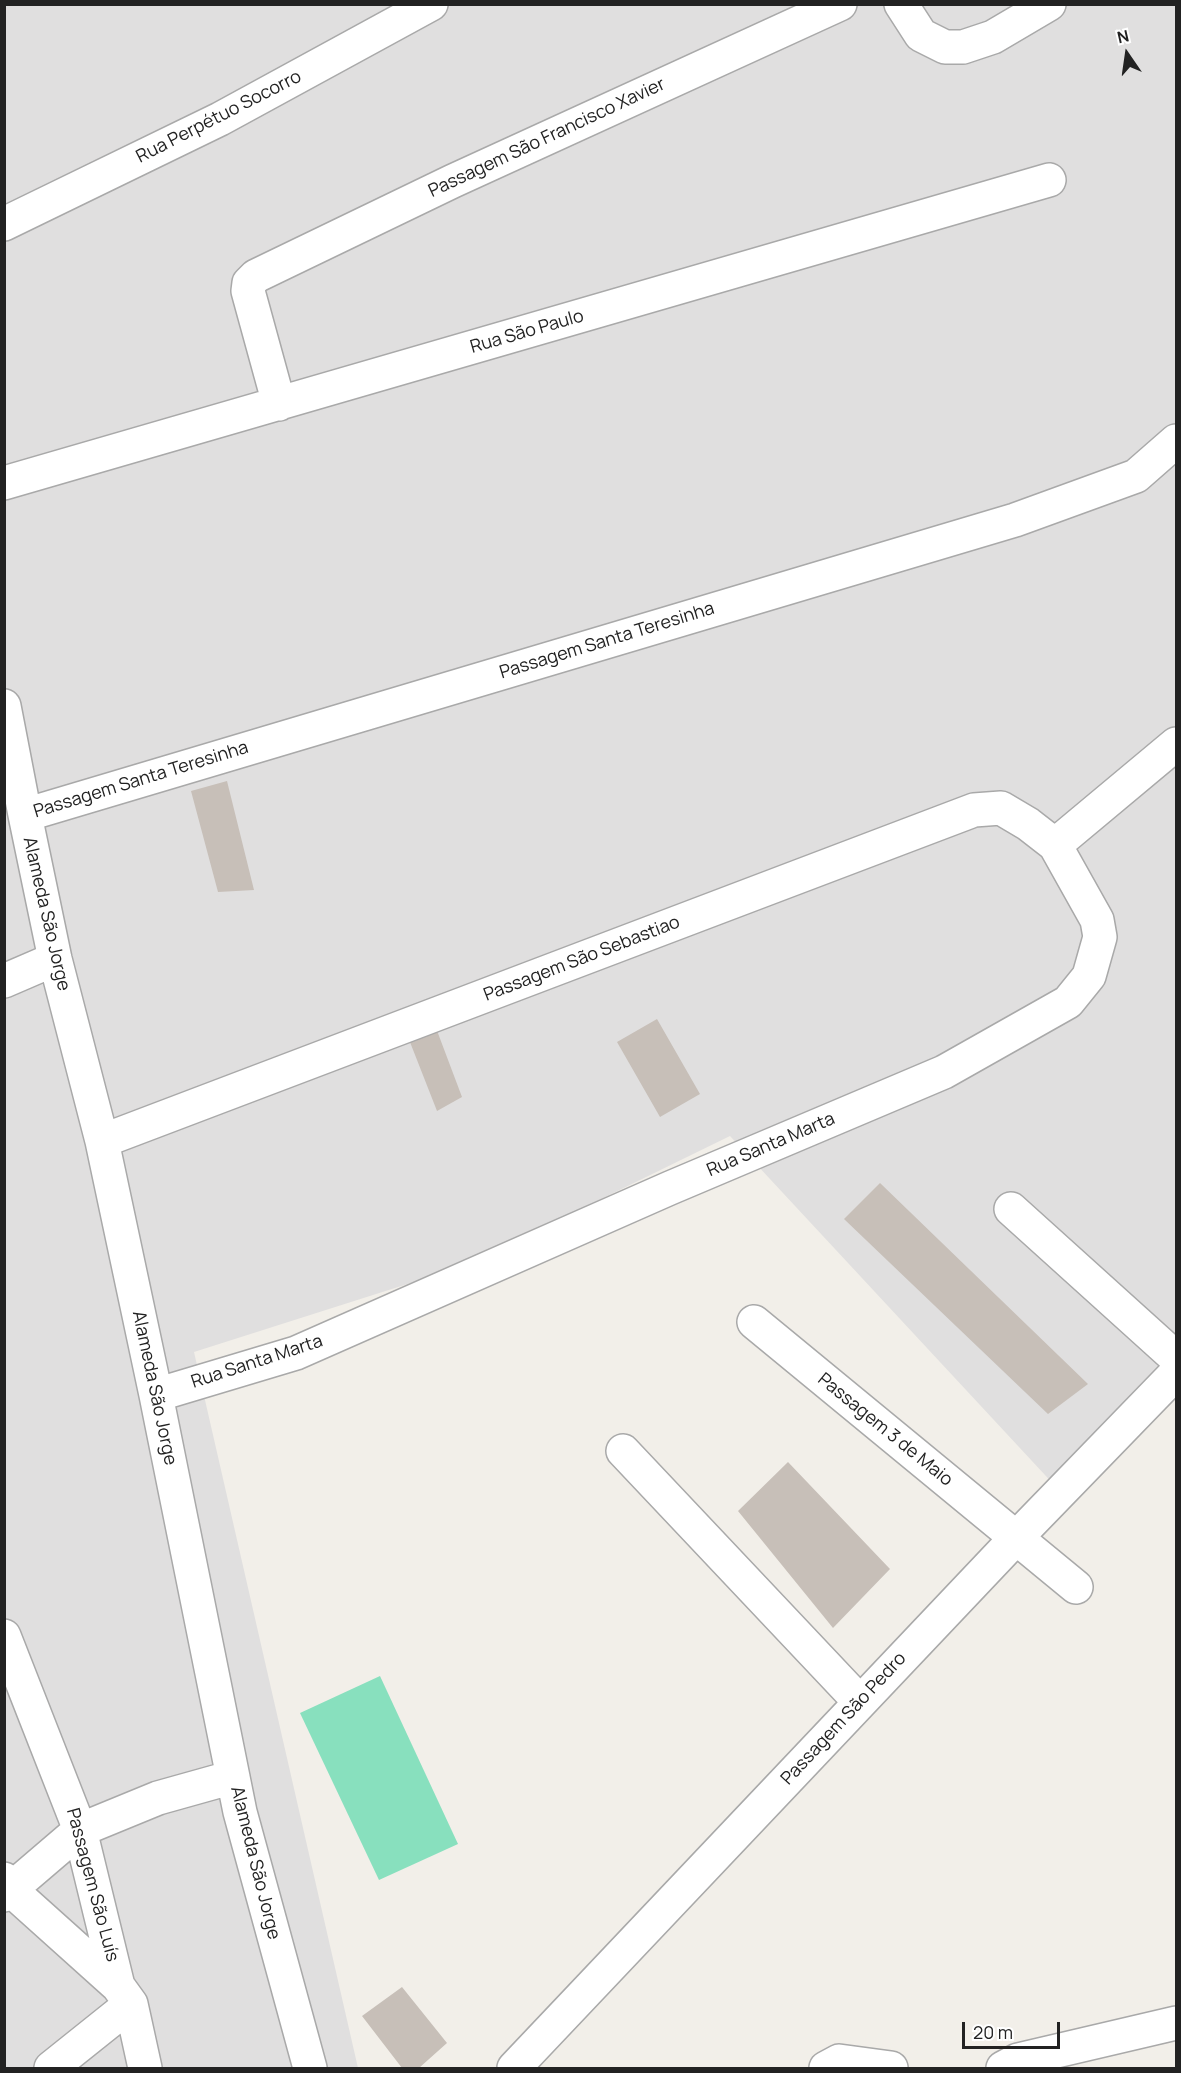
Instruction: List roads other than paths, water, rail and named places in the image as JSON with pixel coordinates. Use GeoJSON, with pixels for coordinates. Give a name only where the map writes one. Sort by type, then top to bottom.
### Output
{"type":"FeatureCollection","features":[{"type":"Feature","properties":{"kind":"street","name":"Rua Perpétuo Socorro"},"geometry":{"type":"LineString","coordinates":[[4,224],[220,119],[431,4]]}},
{"type":"Feature","properties":{"kind":"street","name":"Passagem São Francisco Xavier"},"geometry":{"type":"LineString","coordinates":[[279,404],[248,291],[249,283],[256,276],[453,181],[840,4]]}},
{"type":"Feature","properties":{"kind":"street"},"geometry":{"type":"LineString","coordinates":[[901,4],[921,36],[945,47],[963,47],[993,37],[1049,4]]}},
{"type":"Feature","properties":{"kind":"street","name":"Rua São Paulo"},"geometry":{"type":"LineString","coordinates":[[4,483],[1049,180]]}},
{"type":"Feature","properties":{"kind":"street","name":"Passagem Santa Teresinha"},"geometry":{"type":"LineString","coordinates":[[25,815],[1015,520],[1136,476],[1176,441]]}},
{"type":"Feature","properties":{"kind":"street","name":"Alameda São Jorge"},"geometry":{"type":"LineString","coordinates":[[4,706],[55,959],[102,1141],[240,1812],[310,2068]]}},
{"type":"Feature","properties":{"kind":"street"},"geometry":{"type":"LineString","coordinates":[[1055,846],[1176,744]]}},
{"type":"Feature","properties":{"kind":"street","name":"Passagem São Sebastiao"},"geometry":{"type":"LineString","coordinates":[[102,1141],[974,810],[1001,808],[1028,824],[1055,846]]}},
{"type":"Feature","properties":{"kind":"street","name":"Rua Santa Marta"},"geometry":{"type":"LineString","coordinates":[[156,1395],[296,1353],[659,1193],[944,1072],[1068,1002],[1089,976],[1098,951],[1100,937],[1097,920],[1055,846]]}},
{"type":"Feature","properties":{"kind":"street"},"geometry":{"type":"LineString","coordinates":[[4,981],[55,959]]}},
{"type":"Feature","properties":{"kind":"street"},"geometry":{"type":"LineString","coordinates":[[1011,1209],[1176,1358]]}},
{"type":"Feature","properties":{"kind":"street","name":"Passagem 3 de Maio"},"geometry":{"type":"LineString","coordinates":[[754,1322],[1076,1587]]}},
{"type":"Feature","properties":{"kind":"street","name":"Passagem São Pedro"},"geometry":{"type":"LineString","coordinates":[[514,2068],[1016,1538],[1176,1373]]}},
{"type":"Feature","properties":{"kind":"street"},"geometry":{"type":"LineString","coordinates":[[623,1451],[860,1702]]}},
{"type":"Feature","properties":{"kind":"street","name":"Passagem São Luís"},"geometry":{"type":"LineString","coordinates":[[4,1636],[80,1830],[145,2068]]}},
{"type":"Feature","properties":{"kind":"street"},"geometry":{"type":"LineString","coordinates":[[51,2068],[125,1995],[7,1888],[80,1830],[158,1797],[233,1777]]}},
{"type":"Feature","properties":{"kind":"street"},"geometry":{"type":"LineString","coordinates":[[1010,2064],[1176,2023]]}},
{"type":"Feature","properties":{"kind":"street"},"geometry":{"type":"LineString","coordinates":[[826,2068],[839,2061],[891,2068]]}}]}
